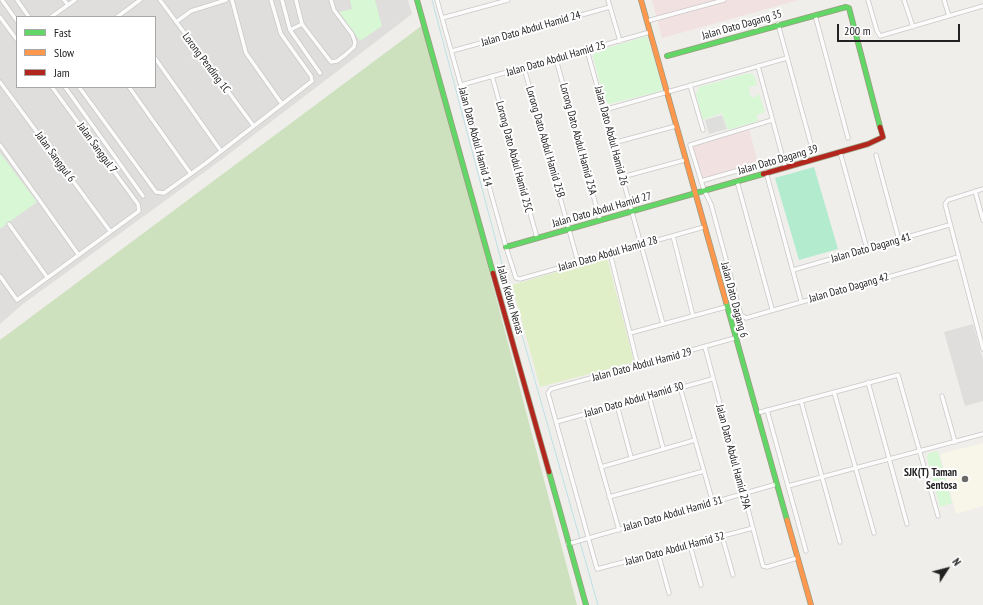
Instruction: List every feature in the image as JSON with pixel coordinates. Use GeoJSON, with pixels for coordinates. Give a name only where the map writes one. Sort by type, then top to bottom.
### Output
{"type":"FeatureCollection","features":[{"type":"Feature","properties":{"kind":"street"},"geometry":{"type":"LineString","coordinates":[[2,0],[16,20]]}},
{"type":"Feature","properties":{"kind":"street"},"geometry":{"type":"LineString","coordinates":[[16,0],[28,16]]}},
{"type":"Feature","properties":{"kind":"street"},"geometry":{"type":"LineString","coordinates":[[64,0],[68,5]]}},
{"type":"Feature","properties":{"kind":"street"},"geometry":{"type":"LineString","coordinates":[[52,16],[75,0]]}},
{"type":"Feature","properties":{"kind":"street"},"geometry":{"type":"LineString","coordinates":[[118,16],[140,0]]}},
{"type":"Feature","properties":{"kind":"street","name":"Lorong Pending 1C"},"geometry":{"type":"LineString","coordinates":[[160,0],[253,125]]}},
{"type":"Feature","properties":{"kind":"street"},"geometry":{"type":"LineString","coordinates":[[176,22],[191,11],[226,0]]}},
{"type":"Feature","properties":{"kind":"street"},"geometry":{"type":"LineString","coordinates":[[232,0],[246,53],[282,104]]}},
{"type":"Feature","properties":{"kind":"street"},"geometry":{"type":"LineString","coordinates":[[80,88],[156,192],[164,193],[191,174],[312,80],[312,76],[281,34],[271,0]]}},
{"type":"Feature","properties":{"kind":"street"},"geometry":{"type":"LineString","coordinates":[[282,0],[290,30],[320,73]]}},
{"type":"Feature","properties":{"kind":"street"},"geometry":{"type":"LineString","coordinates":[[296,0],[302,24],[331,62],[337,61],[354,47],[355,42],[352,34],[334,10],[332,0]]}},
{"type":"Feature","properties":{"kind":"street","name":"Jalan Kebun Nenas"},"geometry":{"type":"LineString","coordinates":[[417,0],[586,605]]}},
{"type":"Feature","properties":{"kind":"street","name":"Jalan Dato Abdul Hamid 14"},"geometry":{"type":"LineString","coordinates":[[437,0],[514,275]]}},
{"type":"Feature","properties":{"kind":"street"},"geometry":{"type":"LineString","coordinates":[[442,18],[508,0]]}},
{"type":"Feature","properties":{"kind":"street"},"geometry":{"type":"LineString","coordinates":[[608,0],[620,41]]}},
{"type":"Feature","properties":{"kind":"street","name":"Jalan Dato Dagang 6"},"geometry":{"type":"LineString","coordinates":[[641,0],[810,605]]}},
{"type":"Feature","properties":{"kind":"street"},"geometry":{"type":"LineString","coordinates":[[647,21],[724,0]]}},
{"type":"Feature","properties":{"kind":"street"},"geometry":{"type":"LineString","coordinates":[[868,0],[877,31],[880,36],[983,6]]}},
{"type":"Feature","properties":{"kind":"street"},"geometry":{"type":"LineString","coordinates":[[904,0],[913,27]]}},
{"type":"Feature","properties":{"kind":"street"},"geometry":{"type":"LineString","coordinates":[[944,0],[949,16]]}},
{"type":"Feature","properties":{"kind":"street","name":"Jalan Dato Abdul Hamid 24"},"geometry":{"type":"LineString","coordinates":[[452,52],[610,7]]}},
{"type":"Feature","properties":{"kind":"street","name":"Jalan Dato Dagang 35"},"geometry":{"type":"LineString","coordinates":[[667,56],[778,24],[846,7],[849,8],[868,74]]}},
{"type":"Feature","properties":{"kind":"street"},"geometry":{"type":"LineString","coordinates":[[815,15],[848,138]]}},
{"type":"Feature","properties":{"kind":"street"},"geometry":{"type":"LineString","coordinates":[[0,17],[16,39]]}},
{"type":"Feature","properties":{"kind":"street"},"geometry":{"type":"LineString","coordinates":[[290,30],[302,24]]}},
{"type":"Feature","properties":{"kind":"street"},"geometry":{"type":"LineString","coordinates":[[778,24],[812,148]]}},
{"type":"Feature","properties":{"kind":"street","name":"Jalan Dato Abdul Hamid 25"},"geometry":{"type":"LineString","coordinates":[[461,85],[650,32]]}},
{"type":"Feature","properties":{"kind":"street","name":"Jalan Dato Abdul Hamid 26"},"geometry":{"type":"LineString","coordinates":[[587,50],[663,324]]}},
{"type":"Feature","properties":{"kind":"street"},"geometry":{"type":"LineString","coordinates":[[604,110],[788,58]]}},
{"type":"Feature","properties":{"kind":"street"},"geometry":{"type":"LineString","coordinates":[[156,59],[221,151]]}},
{"type":"Feature","properties":{"kind":"street","name":"Lorong Dato Abdul Hamid 25A"},"geometry":{"type":"LineString","coordinates":[[556,59],[600,220]]}},
{"type":"Feature","properties":{"kind":"street"},"geometry":{"type":"LineString","coordinates":[[758,66],[785,166]]}},
{"type":"Feature","properties":{"kind":"street","name":"Lorong Dato Abdul Hamid 25B"},"geometry":{"type":"LineString","coordinates":[[524,68],[578,262]]}},
{"type":"Feature","properties":{"kind":"street","name":"Jalan Dato Dagang 39"},"geometry":{"type":"LineString","coordinates":[[704,190],[785,166],[840,152],[882,138],[884,135],[868,74]]}},
{"type":"Feature","properties":{"kind":"street","name":"Lorong Dato Abdul Hamid 25C"},"geometry":{"type":"LineString","coordinates":[[492,76],[536,238]]}},
{"type":"Feature","properties":{"kind":"street","name":"Jalan Sanggul 6"},"geometry":{"type":"LineString","coordinates":[[0,82],[110,231]]}},
{"type":"Feature","properties":{"kind":"street"},"geometry":{"type":"LineString","coordinates":[[690,85],[703,130]]}},
{"type":"Feature","properties":{"kind":"street","name":"Jalan Sanggul 7"},"geometry":{"type":"LineString","coordinates":[[53,88],[138,204],[139,211],[110,231]]}},
{"type":"Feature","properties":{"kind":"street"},"geometry":{"type":"LineString","coordinates":[[66,88],[143,196]]}},
{"type":"Feature","properties":{"kind":"street"},"geometry":{"type":"LineString","coordinates":[[130,88],[191,174]]}},
{"type":"Feature","properties":{"kind":"street"},"geometry":{"type":"LineString","coordinates":[[704,190],[690,145],[772,120]]}},
{"type":"Feature","properties":{"kind":"street"},"geometry":{"type":"LineString","coordinates":[[613,143],[676,126]]}},
{"type":"Feature","properties":{"kind":"street"},"geometry":{"type":"LineString","coordinates":[[1,147],[78,254]]}},
{"type":"Feature","properties":{"kind":"street"},"geometry":{"type":"LineString","coordinates":[[840,152],[867,249]]}},
{"type":"Feature","properties":{"kind":"street"},"geometry":{"type":"LineString","coordinates":[[876,155],[899,240]]}},
{"type":"Feature","properties":{"kind":"street"},"geometry":{"type":"LineString","coordinates":[[701,181],[782,158]]}},
{"type":"Feature","properties":{"kind":"street"},"geometry":{"type":"LineString","coordinates":[[622,177],[686,160]]}},
{"type":"Feature","properties":{"kind":"street"},"geometry":{"type":"LineString","coordinates":[[766,172],[801,301]]}},
{"type":"Feature","properties":{"kind":"street"},"geometry":{"type":"LineString","coordinates":[[737,181],[772,309]]}},
{"type":"Feature","properties":{"kind":"street"},"geometry":{"type":"LineString","coordinates":[[983,189],[946,201],[945,204],[949,226],[983,349]]}},
{"type":"Feature","properties":{"kind":"street","name":"Jalan Dato Abdul Hamid 27"},"geometry":{"type":"LineString","coordinates":[[506,247],[704,190]]}},
{"type":"Feature","properties":{"kind":"street","name":"Jalan Dato Dagang 42"},"geometry":{"type":"LineString","coordinates":[[704,190],[710,204],[741,315],[746,318],[772,309],[958,257]]}},
{"type":"Feature","properties":{"kind":"street"},"geometry":{"type":"LineString","coordinates":[[975,192],[983,220]]}},
{"type":"Feature","properties":{"kind":"street"},"geometry":{"type":"LineString","coordinates":[[9,224],[47,277]]}},
{"type":"Feature","properties":{"kind":"street","name":"Jalan Dato Dagang 41"},"geometry":{"type":"LineString","coordinates":[[793,270],[949,226]]}},
{"type":"Feature","properties":{"kind":"street","name":"Jalan Dato Abdul Hamid 28"},"geometry":{"type":"LineString","coordinates":[[514,275],[516,278],[520,279],[704,227]]}},
{"type":"Feature","properties":{"kind":"street"},"geometry":{"type":"LineString","coordinates":[[0,276],[17,300],[110,231]]}},
{"type":"Feature","properties":{"kind":"street"},"geometry":{"type":"LineString","coordinates":[[673,236],[693,316]]}},
{"type":"Feature","properties":{"kind":"street"},"geometry":{"type":"LineString","coordinates":[[610,253],[638,366]]}},
{"type":"Feature","properties":{"kind":"street"},"geometry":{"type":"LineString","coordinates":[[630,333],[726,307]]}},
{"type":"Feature","properties":{"kind":"street","name":"Jalan Dato Abdul Hamid 29"},"geometry":{"type":"LineString","coordinates":[[556,422],[548,393],[549,390],[735,338]]}},
{"type":"Feature","properties":{"kind":"street","name":"Jalan Dato Abdul Hamid 29A"},"geometry":{"type":"LineString","coordinates":[[705,347],[712,379],[764,566],[766,567],[798,558]]}},
{"type":"Feature","properties":{"kind":"street"},"geometry":{"type":"LineString","coordinates":[[756,413],[898,375],[938,516]]}},
{"type":"Feature","properties":{"kind":"street","name":"Jalan Dato Abdul Hamid 30"},"geometry":{"type":"LineString","coordinates":[[556,422],[712,379]]}},
{"type":"Feature","properties":{"kind":"street"},"geometry":{"type":"LineString","coordinates":[[868,382],[907,524]]}},
{"type":"Feature","properties":{"kind":"street"},"geometry":{"type":"LineString","coordinates":[[680,387],[713,503]]}},
{"type":"Feature","properties":{"kind":"street"},"geometry":{"type":"LineString","coordinates":[[834,392],[874,533]]}},
{"type":"Feature","properties":{"kind":"street"},"geometry":{"type":"LineString","coordinates":[[649,396],[663,448]]}},
{"type":"Feature","properties":{"kind":"street"},"geometry":{"type":"LineString","coordinates":[[942,396],[955,442]]}},
{"type":"Feature","properties":{"kind":"street"},"geometry":{"type":"LineString","coordinates":[[801,401],[840,542]]}},
{"type":"Feature","properties":{"kind":"street"},"geometry":{"type":"LineString","coordinates":[[617,405],[631,457]]}},
{"type":"Feature","properties":{"kind":"street"},"geometry":{"type":"LineString","coordinates":[[767,410],[806,551]]}},
{"type":"Feature","properties":{"kind":"street"},"geometry":{"type":"LineString","coordinates":[[586,414],[619,530]]}},
{"type":"Feature","properties":{"kind":"street"},"geometry":{"type":"LineString","coordinates":[[556,422],[588,538]]}},
{"type":"Feature","properties":{"kind":"street"},"geometry":{"type":"LineString","coordinates":[[788,486],[983,434]]}},
{"type":"Feature","properties":{"kind":"street"},"geometry":{"type":"LineString","coordinates":[[601,467],[631,457],[695,440]]}},
{"type":"Feature","properties":{"kind":"street"},"geometry":{"type":"LineString","coordinates":[[609,497],[704,472]]}},
{"type":"Feature","properties":{"kind":"street","name":"Jalan Dato Abdul Hamid 31"},"geometry":{"type":"LineString","coordinates":[[568,544],[777,484]]}},
{"type":"Feature","properties":{"kind":"street","name":"Jalan Dato Abdul Hamid 32"},"geometry":{"type":"LineString","coordinates":[[588,538],[598,569],[753,528]]}},
{"type":"Feature","properties":{"kind":"street"},"geometry":{"type":"LineString","coordinates":[[722,536],[733,575]]}},
{"type":"Feature","properties":{"kind":"street"},"geometry":{"type":"LineString","coordinates":[[690,545],[701,584]]}},
{"type":"Feature","properties":{"kind":"street"},"geometry":{"type":"LineString","coordinates":[[658,553],[669,593]]}},
{"type":"Feature","properties":{"kind":"shaded area"},"geometry":{"type":"Polygon","coordinates":[[[0,0],[408,0],[412,14],[221,160],[23,304],[0,324],[0,0]]]}},
{"type":"Feature","properties":{"kind":"shaded area"},"geometry":{"type":"Polygon","coordinates":[[[652,0],[799,0],[662,38],[652,0]]]}},
{"type":"Feature","properties":{"kind":"shaded area"},"geometry":{"type":"Polygon","coordinates":[[[722,115],[727,129],[709,134],[705,120],[722,115]]]}},
{"type":"Feature","properties":{"kind":"shaded area"},"geometry":{"type":"Polygon","coordinates":[[[749,129],[758,163],[702,179],[692,146],[749,129]]]}},
{"type":"Feature","properties":{"kind":"shaded area"},"geometry":{"type":"Polygon","coordinates":[[[973,324],[983,360],[983,401],[965,406],[944,332],[973,324]]]}},
{"type":"Feature","properties":{"kind":"shaded area","name":"SJK(T) Taman Sentosa"},"geometry":{"type":"Polygon","coordinates":[[[983,443],[983,506],[956,514],[940,454],[983,443]]]}},
{"type":"Feature","properties":{"kind":"green space"},"geometry":{"type":"Polygon","coordinates":[[[350,0],[375,0],[382,26],[360,41],[339,12],[352,9],[350,0]]]}},
{"type":"Feature","properties":{"kind":"green space"},"geometry":{"type":"Polygon","coordinates":[[[424,24],[577,605],[0,605],[0,340],[424,24]]]}},
{"type":"Feature","properties":{"kind":"green space"},"geometry":{"type":"Polygon","coordinates":[[[647,36],[662,87],[661,91],[609,104],[604,100],[593,56],[594,52],[647,36]]]}},
{"type":"Feature","properties":{"kind":"green space"},"geometry":{"type":"Polygon","coordinates":[[[749,73],[754,75],[757,85],[749,87],[750,95],[754,98],[759,94],[765,112],[757,115],[758,121],[728,130],[722,113],[703,120],[696,95],[699,87],[749,73]]]}},
{"type":"Feature","properties":{"kind":"green space"},"geometry":{"type":"Polygon","coordinates":[[[0,153],[37,202],[0,229],[0,153]]]}},
{"type":"Feature","properties":{"kind":"green space"},"geometry":{"type":"Polygon","coordinates":[[[814,167],[838,249],[799,260],[775,178],[814,167]]]}},
{"type":"Feature","properties":{"kind":"green space"},"geometry":{"type":"Polygon","coordinates":[[[607,257],[634,362],[540,387],[512,285],[607,257]]]}},
{"type":"Feature","properties":{"kind":"green space"},"geometry":{"type":"Polygon","coordinates":[[[938,451],[952,503],[940,507],[927,457],[929,453],[938,451]]]}},
{"type":"Feature","properties":{"kind":"waterway"},"geometry":{"type":"LineString","coordinates":[[432,0],[505,275],[580,539]]}},
{"type":"Feature","properties":{"kind":"waterway"},"geometry":{"type":"LineString","coordinates":[[580,542],[598,605]]}},
{"type":"Feature","properties":{"kind":"traffic: fast"},"geometry":{"type":"LineString","coordinates":[[417,0],[493,273]]}},
{"type":"Feature","properties":{"kind":"traffic: fast"},"geometry":{"type":"LineString","coordinates":[[667,56],[846,7],[849,8],[880,127]]}},
{"type":"Feature","properties":{"kind":"traffic: fast"},"geometry":{"type":"LineString","coordinates":[[506,247],[763,174]]}},
{"type":"Feature","properties":{"kind":"traffic: fast"},"geometry":{"type":"LineString","coordinates":[[726,302],[787,520]]}},
{"type":"Feature","properties":{"kind":"traffic: fast"},"geometry":{"type":"LineString","coordinates":[[549,472],[586,605]]}},
{"type":"Feature","properties":{"kind":"traffic: slow"},"geometry":{"type":"LineString","coordinates":[[641,0],[726,302]]}},
{"type":"Feature","properties":{"kind":"traffic: slow"},"geometry":{"type":"LineString","coordinates":[[787,520],[811,605]]}},
{"type":"Feature","properties":{"kind":"traffic: jam"},"geometry":{"type":"LineString","coordinates":[[763,174],[868,144],[883,137],[880,127]]}},
{"type":"Feature","properties":{"kind":"traffic: jam"},"geometry":{"type":"LineString","coordinates":[[493,273],[549,472]]}},
{"type":"Feature","properties":{"kind":"place","name":"SJK(T) Taman Sentosa"},"geometry":{"type":"Point","coordinates":[965,479]}}]}
